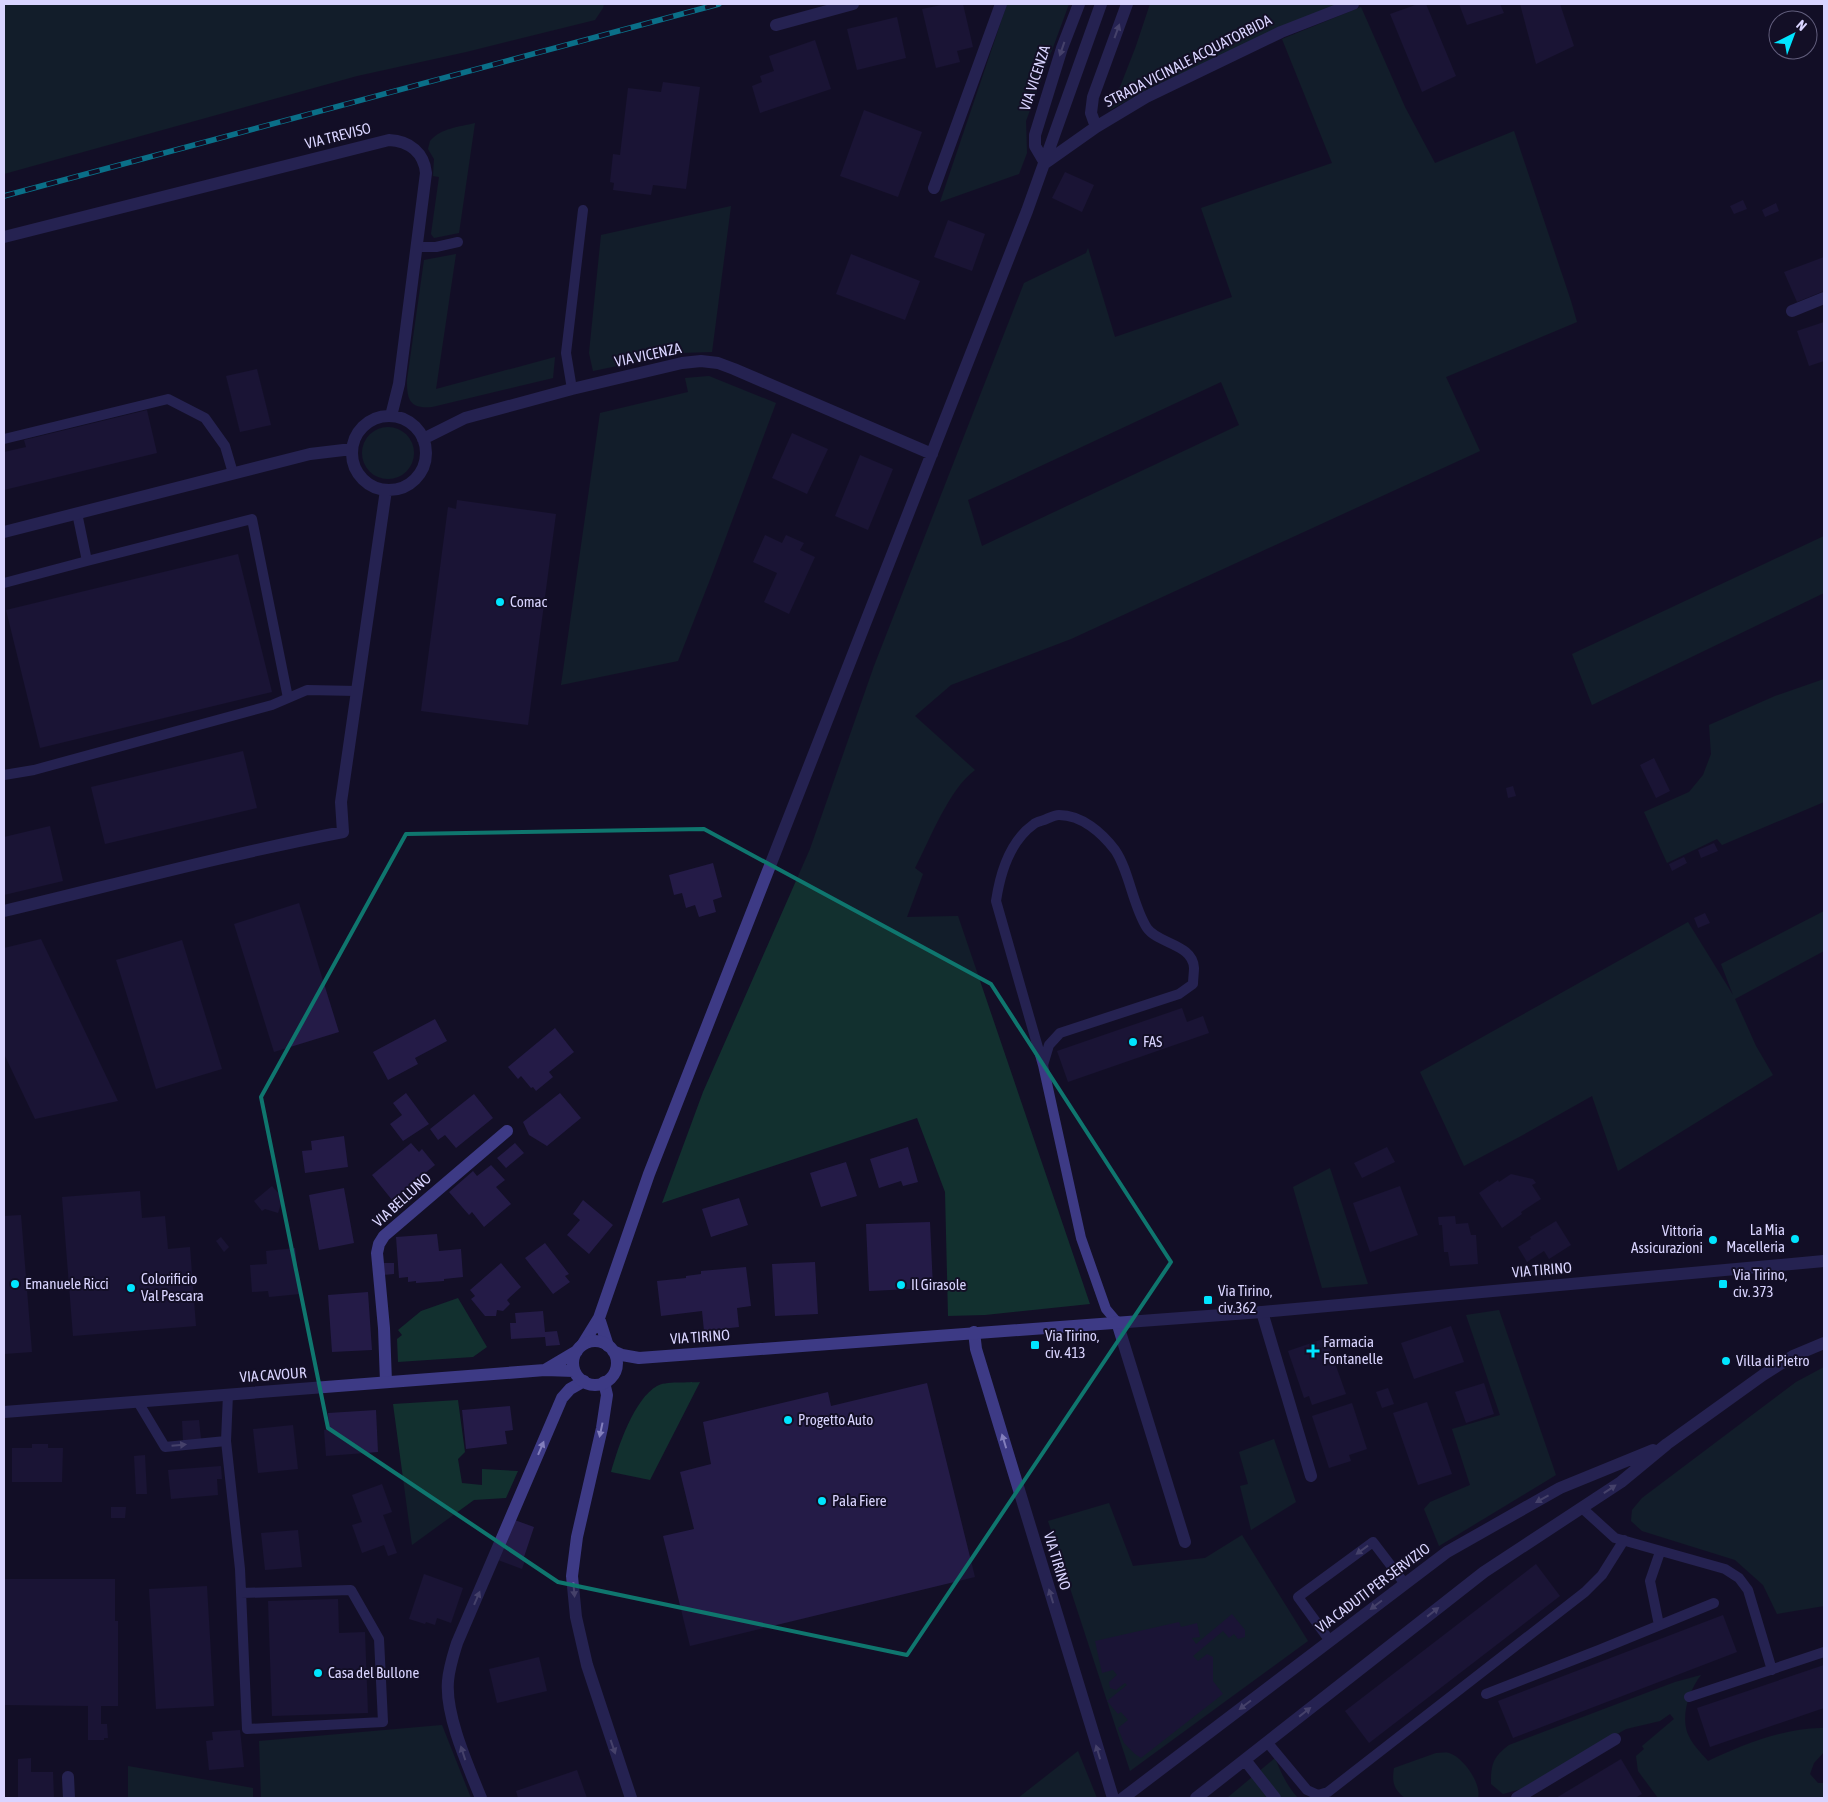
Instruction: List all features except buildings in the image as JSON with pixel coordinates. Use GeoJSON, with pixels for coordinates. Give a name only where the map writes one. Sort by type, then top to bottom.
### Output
{"type":"FeatureCollection","features":[{"type":"Feature","properties":{"kind":"street"},"geometry":{"type":"LineString","coordinates":[[776,25],[852,4]]}},
{"type":"Feature","properties":{"kind":"street"},"geometry":{"type":"LineString","coordinates":[[934,188],[1000,4]]}},
{"type":"Feature","properties":{"kind":"street","name":"VIA VICENZA"},"geometry":{"type":"LineString","coordinates":[[1045,163],[1035,146],[1035,135],[1062,48],[1079,4]]}},
{"type":"Feature","properties":{"kind":"street"},"geometry":{"type":"LineString","coordinates":[[584,1382],[574,1371],[573,1364],[580,1347],[598,1318],[649,1174],[1045,163],[1101,4]]}},
{"type":"Feature","properties":{"kind":"street"},"geometry":{"type":"LineString","coordinates":[[1096,127],[1091,113],[1093,97],[1127,4]]}},
{"type":"Feature","properties":{"kind":"street","name":"STRADA VICINALE ACQUATORBIDA"},"geometry":{"type":"LineString","coordinates":[[1045,163],[1096,127],[1146,97],[1281,32],[1353,4]]}},
{"type":"Feature","properties":{"kind":"street","name":"VIA TREVISO"},"geometry":{"type":"LineString","coordinates":[[4,237],[389,140],[397,140],[414,148],[425,164],[426,174],[399,384],[391,416]]}},
{"type":"Feature","properties":{"kind":"street"},"geometry":{"type":"LineString","coordinates":[[1792,311],[1824,298]]}},
{"type":"Feature","properties":{"kind":"street","name":"VIA VICENZA"},"geometry":{"type":"LineString","coordinates":[[423,439],[465,418],[572,389],[682,363],[702,361],[718,363],[932,454]]}},
{"type":"Feature","properties":{"kind":"street"},"geometry":{"type":"LineString","coordinates":[[391,416],[401,418],[418,430],[423,439],[426,450],[425,460],[418,475],[406,486],[386,490],[374,487],[357,471],[352,449],[355,438],[361,429],[380,417],[391,416]]}},
{"type":"Feature","properties":{"kind":"street"},"geometry":{"type":"LineString","coordinates":[[4,532],[310,454],[352,449]]}},
{"type":"Feature","properties":{"kind":"street"},"geometry":{"type":"LineString","coordinates":[[4,912],[168,870],[342,832],[342,802],[386,490]]}},
{"type":"Feature","properties":{"kind":"street","name":"VIA BELLUNO"},"geometry":{"type":"LineString","coordinates":[[386,1382],[379,1244],[384,1236],[507,1130]]}},
{"type":"Feature","properties":{"kind":"street","name":"VIA TIRINO"},"geometry":{"type":"LineString","coordinates":[[610,1348],[622,1355],[639,1358],[1262,1312],[1824,1261]]}},
{"type":"Feature","properties":{"kind":"street"},"geometry":{"type":"LineString","coordinates":[[1262,1312],[1311,1476]]}},
{"type":"Feature","properties":{"kind":"street"},"geometry":{"type":"LineString","coordinates":[[481,1798],[468,1768],[452,1716],[448,1694],[451,1664],[457,1644],[562,1398],[570,1389],[584,1382],[597,1384],[604,1382],[609,1379],[616,1369],[616,1356],[610,1348],[598,1318]]}},
{"type":"Feature","properties":{"kind":"street"},"geometry":{"type":"LineString","coordinates":[[1117,1322],[1185,1542]]}},
{"type":"Feature","properties":{"kind":"street","name":"VIA TIRINO"},"geometry":{"type":"LineString","coordinates":[[974,1332],[976,1349],[1113,1798]]}},
{"type":"Feature","properties":{"kind":"street"},"geometry":{"type":"LineString","coordinates":[[580,1347],[596,1341],[610,1348]]}},
{"type":"Feature","properties":{"kind":"street","name":"VIA CADUTI PER SERVIZIO"},"geometry":{"type":"LineString","coordinates":[[1196,1798],[1484,1572],[1621,1482],[1667,1444],[1763,1375],[1793,1356],[1824,1342]]}},
{"type":"Feature","properties":{"kind":"street","name":"VIA CAVOUR"},"geometry":{"type":"LineString","coordinates":[[545,1370],[580,1347]]}},
{"type":"Feature","properties":{"kind":"street","name":"VIA TIRINO"},"geometry":{"type":"LineString","coordinates":[[616,1369],[639,1358]]}},
{"type":"Feature","properties":{"kind":"street","name":"VIA CAVOUR"},"geometry":{"type":"LineString","coordinates":[[4,1412],[545,1370],[574,1371]]}},
{"type":"Feature","properties":{"kind":"street"},"geometry":{"type":"LineString","coordinates":[[604,1382],[607,1395],[604,1418],[577,1537],[572,1576],[576,1616],[587,1665],[631,1798]]}},
{"type":"Feature","properties":{"kind":"street","name":"VIA CADUTI PER SERVIZIO"},"geometry":{"type":"LineString","coordinates":[[1123,1798],[1447,1552],[1560,1488],[1667,1444]]}},
{"type":"Feature","properties":{"kind":"street"},"geometry":{"type":"LineString","coordinates":[[1517,1798],[1615,1739]]}},
{"type":"Feature","properties":{"kind":"street"},"geometry":{"type":"LineString","coordinates":[[1245,1760],[1274,1798]]}},
{"type":"Feature","properties":{"kind":"street"},"geometry":{"type":"LineString","coordinates":[[68,1777],[69,1798]]}},
{"type":"Feature","properties":{"kind":"lane"},"geometry":{"type":"LineString","coordinates":[[572,389],[566,353],[583,210]]}},
{"type":"Feature","properties":{"kind":"lane"},"geometry":{"type":"LineString","coordinates":[[417,247],[436,247],[458,242]]}},
{"type":"Feature","properties":{"kind":"lane"},"geometry":{"type":"LineString","coordinates":[[4,439],[168,399],[204,418],[225,446],[233,473]]}},
{"type":"Feature","properties":{"kind":"lane"},"geometry":{"type":"LineString","coordinates":[[77,513],[88,561]]}},
{"type":"Feature","properties":{"kind":"lane"},"geometry":{"type":"LineString","coordinates":[[4,583],[252,519],[288,698]]}},
{"type":"Feature","properties":{"kind":"lane"},"geometry":{"type":"LineString","coordinates":[[4,775],[43,767],[272,705],[307,690],[357,690]]}},
{"type":"Feature","properties":{"kind":"lane"},"geometry":{"type":"LineString","coordinates":[[1043,1065],[1049,1045],[1060,1033],[1179,994],[1193,984],[1194,966],[1190,957],[1181,949],[1156,937],[1147,928],[1117,852],[1104,836],[1090,826],[1076,818],[1058,815],[1034,824],[1019,839],[1007,859],[999,881],[996,901],[1043,1065],[1081,1238],[1106,1309],[1117,1322]]}},
{"type":"Feature","properties":{"kind":"lane"},"geometry":{"type":"LineString","coordinates":[[228,1394],[226,1441],[241,1593],[247,1729],[383,1722],[379,1639],[351,1590],[241,1593]]}},
{"type":"Feature","properties":{"kind":"lane"},"geometry":{"type":"LineString","coordinates":[[138,1402],[165,1446],[226,1441]]}},
{"type":"Feature","properties":{"kind":"lane"},"geometry":{"type":"LineString","coordinates":[[1582,1508],[1615,1538],[1725,1570],[1739,1578],[1748,1590],[1772,1670]]}},
{"type":"Feature","properties":{"kind":"lane"},"geometry":{"type":"LineString","coordinates":[[1267,1742],[1307,1790],[1318,1795],[1328,1792],[1585,1592],[1602,1575],[1624,1540]]}},
{"type":"Feature","properties":{"kind":"lane"},"geometry":{"type":"LineString","coordinates":[[1330,1641],[1298,1597],[1372,1542],[1405,1584]]}},
{"type":"Feature","properties":{"kind":"lane"},"geometry":{"type":"LineString","coordinates":[[1660,1552],[1650,1581],[1660,1625]]}},
{"type":"Feature","properties":{"kind":"lane"},"geometry":{"type":"LineString","coordinates":[[1486,1694],[1714,1603]]}},
{"type":"Feature","properties":{"kind":"lane"},"geometry":{"type":"LineString","coordinates":[[1689,1697],[1824,1652]]}},
{"type":"Feature","properties":{"kind":"highlighted area"},"geometry":{"type":"Polygon","coordinates":[[[704,829],[991,984],[1171,1262],[907,1655],[558,1582],[328,1428],[261,1097],[406,834],[704,829]]]}},
{"type":"Feature","properties":{"kind":"green space"},"geometry":{"type":"Polygon","coordinates":[[[4,4],[604,4],[595,20],[466,52],[357,76],[4,174],[4,4]]]}},
{"type":"Feature","properties":{"kind":"green space"},"geometry":{"type":"Polygon","coordinates":[[[1007,4],[1069,4],[1026,121],[1027,153],[1019,174],[940,202],[1007,4]]]}},
{"type":"Feature","properties":{"kind":"green space"},"geometry":{"type":"Polygon","coordinates":[[[1150,4],[1340,4],[1155,86],[1110,110],[1106,105],[1120,87],[1150,4]]]}},
{"type":"Feature","properties":{"kind":"green space"},"geometry":{"type":"Polygon","coordinates":[[[1361,7],[1405,107],[1435,163],[1514,131],[1577,322],[1446,377],[1480,451],[1071,639],[951,685],[915,716],[975,770],[957,789],[949,802],[915,868],[923,874],[907,917],[958,916],[1090,1304],[985,1315],[948,1316],[945,1192],[917,1118],[662,1203],[703,1092],[810,849],[874,666],[1024,283],[1086,253],[1088,248],[1115,337],[1232,297],[1201,208],[1332,163],[1282,39],[1361,7]],[[1221,382],[968,500],[982,546],[1239,425],[1221,382]]]}},
{"type":"Feature","properties":{"kind":"green space"},"geometry":{"type":"Polygon","coordinates":[[[475,123],[459,233],[434,238],[431,234],[439,177],[433,176],[434,159],[428,149],[430,141],[439,133],[475,123]]]}},
{"type":"Feature","properties":{"kind":"green space"},"geometry":{"type":"Polygon","coordinates":[[[731,206],[712,352],[680,353],[593,371],[589,353],[601,235],[731,206]]]}},
{"type":"Feature","properties":{"kind":"green space"},"geometry":{"type":"Polygon","coordinates":[[[456,254],[436,389],[555,357],[553,378],[432,407],[418,406],[411,401],[407,380],[424,260],[456,254]]]}},
{"type":"Feature","properties":{"kind":"green space"},"geometry":{"type":"Polygon","coordinates":[[[709,376],[776,403],[678,661],[561,685],[600,413],[688,392],[685,378],[709,376]]]}},
{"type":"Feature","properties":{"kind":"green space"},"geometry":{"type":"Polygon","coordinates":[[[383,427],[393,427],[407,434],[414,448],[414,458],[407,472],[393,479],[383,479],[373,475],[366,468],[362,458],[362,448],[366,438],[373,431],[383,427]]]}},
{"type":"Feature","properties":{"kind":"green space"},"geometry":{"type":"Polygon","coordinates":[[[1824,536],[1824,593],[1592,705],[1572,654],[1824,536]]]}},
{"type":"Feature","properties":{"kind":"green space"},"geometry":{"type":"Polygon","coordinates":[[[1824,679],[1824,802],[1722,845],[1717,839],[1667,863],[1644,812],[1689,792],[1703,775],[1711,754],[1709,725],[1775,696],[1824,679]]]}},
{"type":"Feature","properties":{"kind":"green space"},"geometry":{"type":"Polygon","coordinates":[[[1824,911],[1824,951],[1735,999],[1756,1046],[1773,1075],[1618,1171],[1592,1096],[1464,1166],[1420,1072],[1688,922],[1733,995],[1721,964],[1824,911]]]}},
{"type":"Feature","properties":{"kind":"green space"},"geometry":{"type":"Polygon","coordinates":[[[1330,1168],[1368,1284],[1322,1288],[1293,1187],[1330,1168]]]}},
{"type":"Feature","properties":{"kind":"green space"},"geometry":{"type":"Polygon","coordinates":[[[458,1298],[487,1347],[473,1357],[398,1362],[397,1339],[402,1335],[398,1330],[421,1311],[458,1298]]]}},
{"type":"Feature","properties":{"kind":"green space"},"geometry":{"type":"Polygon","coordinates":[[[1499,1310],[1556,1475],[1439,1546],[1424,1509],[1430,1502],[1470,1485],[1452,1429],[1500,1415],[1466,1315],[1499,1310]]]}},
{"type":"Feature","properties":{"kind":"green space"},"geometry":{"type":"Polygon","coordinates":[[[1824,1367],[1824,1606],[1777,1614],[1763,1585],[1735,1560],[1642,1531],[1631,1521],[1632,1510],[1642,1498],[1796,1382],[1824,1367]]]}},
{"type":"Feature","properties":{"kind":"green space"},"geometry":{"type":"Polygon","coordinates":[[[700,1382],[650,1480],[611,1472],[628,1424],[641,1401],[649,1392],[660,1384],[665,1383],[700,1382]]]}},
{"type":"Feature","properties":{"kind":"green space"},"geometry":{"type":"Polygon","coordinates":[[[458,1400],[465,1452],[458,1459],[462,1483],[482,1485],[482,1469],[518,1471],[506,1498],[474,1500],[412,1545],[393,1404],[458,1400]]]}},
{"type":"Feature","properties":{"kind":"green space"},"geometry":{"type":"Polygon","coordinates":[[[1274,1439],[1296,1502],[1251,1530],[1240,1486],[1248,1484],[1239,1452],[1274,1439]]]}},
{"type":"Feature","properties":{"kind":"green space"},"geometry":{"type":"Polygon","coordinates":[[[1109,1503],[1133,1566],[1205,1558],[1242,1535],[1308,1641],[1130,1771],[1048,1521],[1109,1503]]]}},
{"type":"Feature","properties":{"kind":"green space"},"geometry":{"type":"Polygon","coordinates":[[[1701,1675],[1693,1687],[1688,1702],[1685,1725],[1691,1740],[1708,1761],[1764,1738],[1795,1730],[1824,1728],[1824,1752],[1814,1763],[1810,1774],[1818,1783],[1824,1783],[1824,1798],[1658,1798],[1638,1771],[1636,1756],[1644,1749],[1642,1746],[1674,1719],[1670,1714],[1660,1721],[1626,1729],[1521,1789],[1503,1794],[1491,1784],[1494,1761],[1499,1753],[1509,1745],[1675,1682],[1701,1675]]]}},
{"type":"Feature","properties":{"kind":"green space"},"geometry":{"type":"Polygon","coordinates":[[[442,1725],[471,1798],[261,1798],[259,1741],[442,1725]]]}},
{"type":"Feature","properties":{"kind":"green space"},"geometry":{"type":"Polygon","coordinates":[[[1078,1751],[1097,1798],[1018,1798],[1078,1751]]]}},
{"type":"Feature","properties":{"kind":"green space"},"geometry":{"type":"Polygon","coordinates":[[[1436,1753],[1449,1753],[1465,1765],[1477,1786],[1478,1798],[1405,1798],[1401,1795],[1394,1784],[1394,1768],[1436,1753]]]}},
{"type":"Feature","properties":{"kind":"green space"},"geometry":{"type":"Polygon","coordinates":[[[1275,1758],[1285,1779],[1298,1798],[1227,1798],[1275,1758]]]}},
{"type":"Feature","properties":{"kind":"green space"},"geometry":{"type":"Polygon","coordinates":[[[128,1766],[253,1788],[253,1798],[128,1798],[128,1766]]]}},
{"type":"Feature","properties":{"kind":"railway"},"geometry":{"type":"LineString","coordinates":[[4,196],[719,4]]}},
{"type":"Feature","properties":{"kind":"place","name":"Comac"},"geometry":{"type":"Point","coordinates":[500,602]}},
{"type":"Feature","properties":{"kind":"place","name":"FAS"},"geometry":{"type":"Point","coordinates":[1133,1042]}},
{"type":"Feature","properties":{"kind":"place","name":"La Mia Macelleria"},"geometry":{"type":"Point","coordinates":[1795,1239]}},
{"type":"Feature","properties":{"kind":"place","name":"Vittoria Assicurazioni"},"geometry":{"type":"Point","coordinates":[1713,1240]}},
{"type":"Feature","properties":{"kind":"place","name":"Emanuele Ricci"},"geometry":{"type":"Point","coordinates":[15,1284]}},
{"type":"Feature","properties":{"kind":"place","name":"Via Tirino, civ. 373"},"geometry":{"type":"Point","coordinates":[1723,1284]}},
{"type":"Feature","properties":{"kind":"place","name":"Il Girasole"},"geometry":{"type":"Point","coordinates":[901,1285]}},
{"type":"Feature","properties":{"kind":"place","name":"Colorificio Val Pescara"},"geometry":{"type":"Point","coordinates":[131,1288]}},
{"type":"Feature","properties":{"kind":"place","name":"Via Tirino, civ.362"},"geometry":{"type":"Point","coordinates":[1208,1300]}},
{"type":"Feature","properties":{"kind":"place","name":"Via Tirino, civ. 413"},"geometry":{"type":"Point","coordinates":[1035,1345]}},
{"type":"Feature","properties":{"kind":"place","name":"Farmacia Fontanelle"},"geometry":{"type":"Point","coordinates":[1313,1351]}},
{"type":"Feature","properties":{"kind":"place","name":"Villa di Pietro"},"geometry":{"type":"Point","coordinates":[1726,1361]}},
{"type":"Feature","properties":{"kind":"place","name":"Progetto Auto"},"geometry":{"type":"Point","coordinates":[788,1420]}},
{"type":"Feature","properties":{"kind":"place","name":"Pala Fiere"},"geometry":{"type":"Point","coordinates":[822,1501]}},
{"type":"Feature","properties":{"kind":"place","name":"Casa del Bullone"},"geometry":{"type":"Point","coordinates":[318,1673]}}]}
